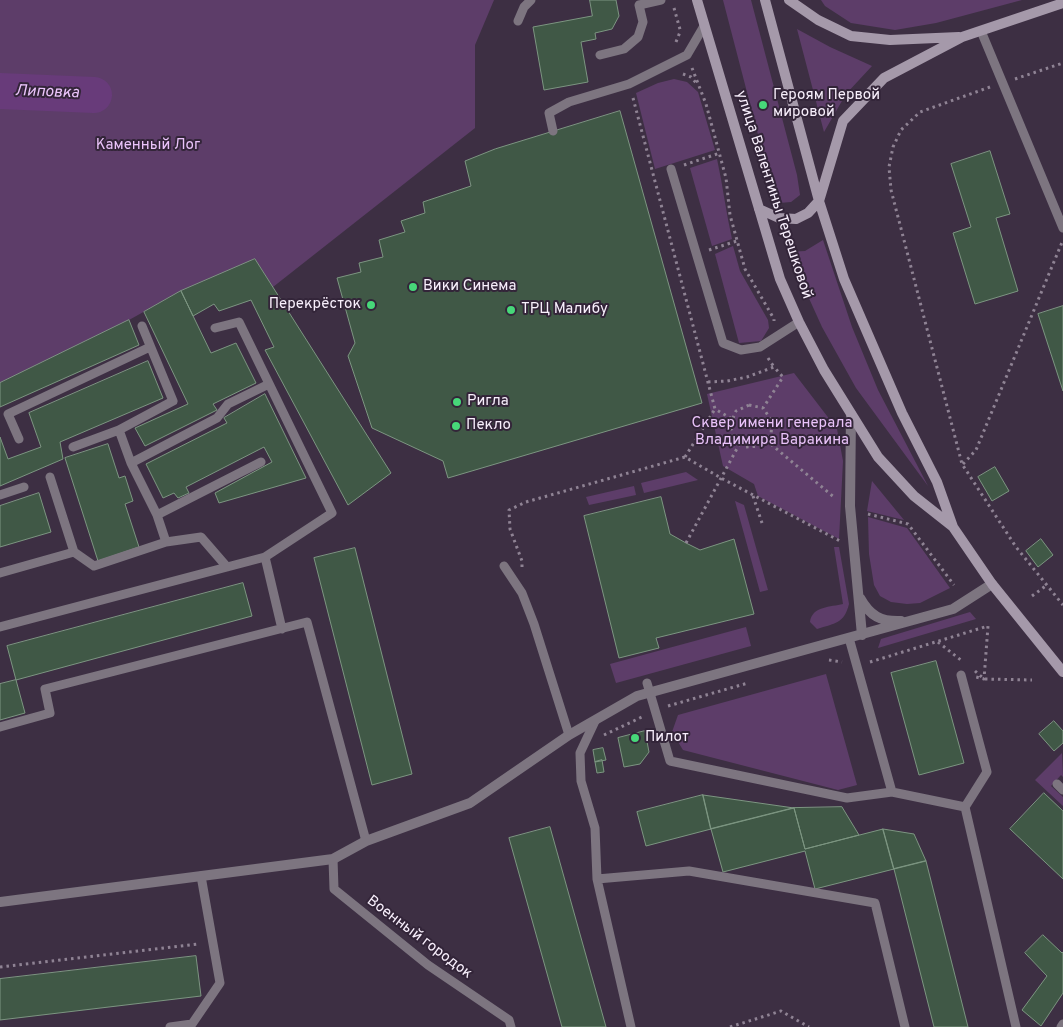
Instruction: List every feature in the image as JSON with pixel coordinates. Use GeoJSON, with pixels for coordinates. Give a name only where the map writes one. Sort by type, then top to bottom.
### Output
{"type":"FeatureCollection","features":[{"type":"Feature","properties":{"kind":"main road","name":"улица Валентины Терешковой"},"geometry":{"type":"LineString","coordinates":[[696,0],[780,278],[799,322],[824,370],[878,457],[914,496],[953,527]]}},
{"type":"Feature","properties":{"kind":"main road","name":"улица Валентины Терешковой"},"geometry":{"type":"LineString","coordinates":[[765,0],[819,201],[844,279],[902,413],[937,482],[953,527],[992,584],[1063,672]]}},
{"type":"Feature","properties":{"kind":"main road"},"geometry":{"type":"LineString","coordinates":[[789,0],[818,20],[851,36],[890,40],[962,37]]}},
{"type":"Feature","properties":{"kind":"main road"},"geometry":{"type":"LineString","coordinates":[[759,209],[779,218],[796,219],[808,213],[819,201],[843,121],[884,78],[962,37],[1063,2]]}},
{"type":"Feature","properties":{"kind":"street"},"geometry":{"type":"LineString","coordinates":[[851,414],[850,506],[862,634]]}},
{"type":"Feature","properties":{"kind":"street"},"geometry":{"type":"LineString","coordinates":[[0,902],[333,859],[366,841],[470,803],[569,735],[648,688],[850,638],[953,609],[992,584]]}},
{"type":"Feature","properties":{"kind":"street"},"geometry":{"type":"LineString","coordinates":[[859,595],[869,612],[875,616],[886,620],[910,621]]}},
{"type":"Feature","properties":{"kind":"lane"},"geometry":{"type":"LineString","coordinates":[[518,21],[524,7],[531,0]]}},
{"type":"Feature","properties":{"kind":"lane"},"geometry":{"type":"LineString","coordinates":[[600,55],[624,49],[638,37],[643,22],[638,3],[661,0]]}},
{"type":"Feature","properties":{"kind":"lane"},"geometry":{"type":"LineString","coordinates":[[554,131],[549,113],[569,102],[629,84],[687,55],[704,26]]}},
{"type":"Feature","properties":{"kind":"lane"},"geometry":{"type":"LineString","coordinates":[[981,31],[1063,228]]}},
{"type":"Feature","properties":{"kind":"lane"},"geometry":{"type":"LineString","coordinates":[[671,169],[723,342],[741,350],[760,347],[799,322]]}},
{"type":"Feature","properties":{"kind":"lane"},"geometry":{"type":"LineString","coordinates":[[0,627],[265,557],[332,513],[239,322],[215,328]]}},
{"type":"Feature","properties":{"kind":"lane"},"geometry":{"type":"LineString","coordinates":[[73,448],[119,430],[173,401],[142,326]]}},
{"type":"Feature","properties":{"kind":"lane"},"geometry":{"type":"LineString","coordinates":[[19,439],[8,414],[150,347]]}},
{"type":"Feature","properties":{"kind":"lane"},"geometry":{"type":"LineString","coordinates":[[131,463],[217,418],[228,404],[269,384]]}},
{"type":"Feature","properties":{"kind":"lane"},"geometry":{"type":"LineString","coordinates":[[119,430],[131,463],[157,515],[166,542]]}},
{"type":"Feature","properties":{"kind":"lane"},"geometry":{"type":"LineString","coordinates":[[157,515],[261,462]]}},
{"type":"Feature","properties":{"kind":"lane"},"geometry":{"type":"LineString","coordinates":[[50,477],[74,552],[94,566],[166,542],[201,537],[227,567]]}},
{"type":"Feature","properties":{"kind":"lane"},"geometry":{"type":"LineString","coordinates":[[0,495],[24,487]]}},
{"type":"Feature","properties":{"kind":"lane"},"geometry":{"type":"LineString","coordinates":[[0,573],[74,552]]}},
{"type":"Feature","properties":{"kind":"lane"},"geometry":{"type":"LineString","coordinates":[[265,557],[282,629]]}},
{"type":"Feature","properties":{"kind":"lane"},"geometry":{"type":"LineString","coordinates":[[504,566],[522,593],[534,624],[569,735]]}},
{"type":"Feature","properties":{"kind":"lane"},"geometry":{"type":"LineString","coordinates":[[0,727],[50,713],[45,689],[307,622],[366,841]]}},
{"type":"Feature","properties":{"kind":"lane"},"geometry":{"type":"LineString","coordinates":[[850,638],[892,792]]}},
{"type":"Feature","properties":{"kind":"lane"},"geometry":{"type":"LineString","coordinates":[[961,675],[986,772],[965,807],[1016,1027]]}},
{"type":"Feature","properties":{"kind":"lane"},"geometry":{"type":"LineString","coordinates":[[648,688],[670,761],[847,798],[892,792],[965,807]]}},
{"type":"Feature","properties":{"kind":"lane"},"geometry":{"type":"LineString","coordinates":[[595,721],[580,753],[581,781],[594,828],[597,879],[631,1027]]}},
{"type":"Feature","properties":{"kind":"lane","name":"Военный городок"},"geometry":{"type":"LineString","coordinates":[[333,859],[334,889],[428,965],[509,1020],[511,1027]]}},
{"type":"Feature","properties":{"kind":"lane"},"geometry":{"type":"LineString","coordinates":[[597,879],[689,871],[875,903],[905,1027]]}},
{"type":"Feature","properties":{"kind":"lane"},"geometry":{"type":"LineString","coordinates":[[170,1027],[192,1024],[220,983],[201,876]]}},
{"type":"Feature","properties":{"kind":"path"},"geometry":{"type":"LineString","coordinates":[[677,19],[687,55],[706,104],[720,153],[726,178],[730,215],[745,268],[774,319],[774,324]]}},
{"type":"Feature","properties":{"kind":"path"},"geometry":{"type":"LineString","coordinates":[[1063,64],[1002,82],[920,112],[901,130],[892,147],[890,166],[891,190],[962,464],[1016,547],[1063,605]]}},
{"type":"Feature","properties":{"kind":"path"},"geometry":{"type":"LineString","coordinates":[[637,116],[715,409],[732,419]]}},
{"type":"Feature","properties":{"kind":"path"},"geometry":{"type":"LineString","coordinates":[[671,169],[720,153]]}},
{"type":"Feature","properties":{"kind":"path"},"geometry":{"type":"LineString","coordinates":[[962,464],[976,450],[1063,240]]}},
{"type":"Feature","properties":{"kind":"path"},"geometry":{"type":"LineString","coordinates":[[760,347],[783,377],[763,408]]}},
{"type":"Feature","properties":{"kind":"path"},"geometry":{"type":"LineString","coordinates":[[708,382],[747,377],[774,367]]}},
{"type":"Feature","properties":{"kind":"path"},"geometry":{"type":"LineString","coordinates":[[749,405],[763,408],[772,421],[771,435],[761,446],[746,447],[734,439],[730,425],[732,419],[736,411],[749,405]]}},
{"type":"Feature","properties":{"kind":"path"},"geometry":{"type":"LineString","coordinates":[[522,593],[522,561],[510,528],[509,510],[526,502],[685,457],[715,409]]}},
{"type":"Feature","properties":{"kind":"path"},"geometry":{"type":"LineString","coordinates":[[766,440],[838,500]]}},
{"type":"Feature","properties":{"kind":"path"},"geometry":{"type":"LineString","coordinates":[[686,543],[740,443]]}},
{"type":"Feature","properties":{"kind":"path"},"geometry":{"type":"LineString","coordinates":[[685,457],[844,544]]}},
{"type":"Feature","properties":{"kind":"path"},"geometry":{"type":"LineString","coordinates":[[753,495],[763,526]]}},
{"type":"Feature","properties":{"kind":"path"},"geometry":{"type":"LineString","coordinates":[[868,514],[908,524],[954,585]]}},
{"type":"Feature","properties":{"kind":"path"},"geometry":{"type":"LineString","coordinates":[[1032,596],[1047,586]]}},
{"type":"Feature","properties":{"kind":"path"},"geometry":{"type":"LineString","coordinates":[[857,666],[988,626],[984,679]]}},
{"type":"Feature","properties":{"kind":"path"},"geometry":{"type":"LineString","coordinates":[[937,641],[964,663]]}},
{"type":"Feature","properties":{"kind":"path"},"geometry":{"type":"LineString","coordinates":[[821,662],[831,659]]}},
{"type":"Feature","properties":{"kind":"path"},"geometry":{"type":"LineString","coordinates":[[971,668],[984,679],[1032,680]]}},
{"type":"Feature","properties":{"kind":"path"},"geometry":{"type":"LineString","coordinates":[[602,736],[655,710],[757,681]]}},
{"type":"Feature","properties":{"kind":"path"},"geometry":{"type":"LineString","coordinates":[[0,967],[212,943]]}},
{"type":"Feature","properties":{"kind":"path"},"geometry":{"type":"LineString","coordinates":[[730,1027],[781,1011],[809,1027]]}},
{"type":"Feature","properties":{"kind":"green space","name":"Каменный Лог"},"geometry":{"type":"Polygon","coordinates":[[[0,0],[494,0],[475,45],[475,128],[273,287],[255,259],[181,291],[129,320],[0,383],[0,0]]]}},
{"type":"Feature","properties":{"kind":"green space"},"geometry":{"type":"Polygon","coordinates":[[[723,0],[751,0],[797,175],[800,195],[791,202],[779,203],[773,192],[723,0]]]}},
{"type":"Feature","properties":{"kind":"green space"},"geometry":{"type":"Polygon","coordinates":[[[821,0],[1022,0],[936,23],[895,30],[851,23],[825,6],[821,0]]]}},
{"type":"Feature","properties":{"kind":"green space"},"geometry":{"type":"Polygon","coordinates":[[[797,29],[830,47],[872,66],[846,94],[824,132],[797,29]]]}},
{"type":"Feature","properties":{"kind":"green space"},"geometry":{"type":"Polygon","coordinates":[[[674,79],[687,82],[698,92],[715,150],[655,169],[636,93],[658,83],[674,79]]]}},
{"type":"Feature","properties":{"kind":"green space"},"geometry":{"type":"Polygon","coordinates":[[[717,159],[732,239],[712,246],[690,168],[717,159]]]}},
{"type":"Feature","properties":{"kind":"green space"},"geometry":{"type":"Polygon","coordinates":[[[823,240],[852,327],[878,390],[928,486],[856,388],[822,327],[788,252],[805,251],[823,240]]]}},
{"type":"Feature","properties":{"kind":"green space"},"geometry":{"type":"Polygon","coordinates":[[[733,246],[740,271],[768,320],[769,328],[761,341],[739,343],[715,254],[733,246]]]}},
{"type":"Feature","properties":{"kind":"green space","name":"Сквер имени генерала Владимира Варакина"},"geometry":{"type":"Polygon","coordinates":[[[794,373],[837,429],[843,461],[839,539],[758,496],[754,484],[723,466],[707,394],[794,373]]]}},
{"type":"Feature","properties":{"kind":"green space"},"geometry":{"type":"Polygon","coordinates":[[[686,472],[698,480],[644,493],[641,483],[686,472]]]}},
{"type":"Feature","properties":{"kind":"green space"},"geometry":{"type":"Polygon","coordinates":[[[872,481],[904,520],[867,511],[872,481]]]}},
{"type":"Feature","properties":{"kind":"green space"},"geometry":{"type":"Polygon","coordinates":[[[634,486],[636,495],[589,505],[586,497],[634,486]]]}},
{"type":"Feature","properties":{"kind":"green space"},"geometry":{"type":"Polygon","coordinates":[[[735,501],[744,505],[768,590],[760,592],[735,501]]]}},
{"type":"Feature","properties":{"kind":"green space"},"geometry":{"type":"Polygon","coordinates":[[[868,517],[907,528],[950,588],[920,603],[891,602],[880,596],[874,585],[869,554],[868,517]]]}},
{"type":"Feature","properties":{"kind":"green space"},"geometry":{"type":"Polygon","coordinates":[[[834,547],[839,547],[849,604],[844,616],[838,622],[817,629],[810,622],[814,613],[823,608],[843,604],[834,547]]]}},
{"type":"Feature","properties":{"kind":"green space"},"geometry":{"type":"Polygon","coordinates":[[[970,612],[976,619],[878,648],[881,639],[970,612]]]}},
{"type":"Feature","properties":{"kind":"green space"},"geometry":{"type":"Polygon","coordinates":[[[746,627],[751,646],[616,683],[610,664],[746,627]]]}},
{"type":"Feature","properties":{"kind":"green space"},"geometry":{"type":"Polygon","coordinates":[[[826,674],[857,785],[838,790],[683,750],[672,732],[678,715],[826,674]]]}},
{"type":"Feature","properties":{"kind":"green space"},"geometry":{"type":"Polygon","coordinates":[[[1062,753],[1063,777],[1061,775],[1051,786],[1063,797],[1063,806],[1035,780],[1062,753]]]}},
{"type":"Feature","properties":{"kind":"building"},"geometry":{"type":"Polygon","coordinates":[[[590,0],[616,0],[619,16],[612,29],[595,33],[596,39],[581,42],[588,82],[544,90],[533,27],[592,16],[590,0]]]}},
{"type":"Feature","properties":{"kind":"building","name":"ТРЦ Малибу"},"geometry":{"type":"Polygon","coordinates":[[[620,111],[702,403],[448,478],[443,461],[372,428],[348,356],[355,343],[337,278],[361,272],[359,263],[383,257],[379,240],[405,232],[401,221],[425,213],[423,202],[471,186],[465,161],[495,149],[620,111]]]}},
{"type":"Feature","properties":{"kind":"building"},"geometry":{"type":"Polygon","coordinates":[[[990,151],[1010,214],[996,218],[1018,291],[975,304],[953,233],[971,227],[951,164],[990,151]]]}},
{"type":"Feature","properties":{"kind":"building"},"geometry":{"type":"Polygon","coordinates":[[[255,259],[391,473],[348,505],[265,350],[274,347],[251,300],[219,311],[214,304],[193,316],[181,291],[255,259]]]}},
{"type":"Feature","properties":{"kind":"building"},"geometry":{"type":"Polygon","coordinates":[[[181,291],[211,353],[236,343],[256,383],[213,404],[217,410],[145,446],[135,428],[188,404],[144,312],[181,291]]]}},
{"type":"Feature","properties":{"kind":"building"},"geometry":{"type":"Polygon","coordinates":[[[1063,306],[1063,391],[1038,314],[1063,306]]]}},
{"type":"Feature","properties":{"kind":"building"},"geometry":{"type":"Polygon","coordinates":[[[129,320],[139,345],[0,407],[0,383],[129,320]]]}},
{"type":"Feature","properties":{"kind":"building"},"geometry":{"type":"Polygon","coordinates":[[[148,361],[163,398],[60,442],[63,459],[0,486],[0,437],[8,459],[41,447],[29,413],[148,361]]]}},
{"type":"Feature","properties":{"kind":"building"},"geometry":{"type":"Polygon","coordinates":[[[265,394],[306,478],[219,503],[215,493],[272,462],[264,447],[186,487],[189,493],[178,498],[174,493],[163,498],[146,464],[227,423],[224,418],[265,394]]]}},
{"type":"Feature","properties":{"kind":"building"},"geometry":{"type":"Polygon","coordinates":[[[108,444],[119,478],[125,476],[133,501],[125,504],[139,547],[98,561],[65,458],[108,444]]]}},
{"type":"Feature","properties":{"kind":"building"},"geometry":{"type":"Polygon","coordinates":[[[995,467],[1009,491],[992,501],[978,477],[995,467]]]}},
{"type":"Feature","properties":{"kind":"building"},"geometry":{"type":"Polygon","coordinates":[[[39,493],[51,532],[0,547],[0,506],[39,493]]]}},
{"type":"Feature","properties":{"kind":"building"},"geometry":{"type":"Polygon","coordinates":[[[661,497],[670,534],[700,550],[734,539],[754,614],[656,638],[659,648],[619,658],[584,516],[661,497]]]}},
{"type":"Feature","properties":{"kind":"building"},"geometry":{"type":"Polygon","coordinates":[[[1041,539],[1053,555],[1038,567],[1026,551],[1041,539]]]}},
{"type":"Feature","properties":{"kind":"building"},"geometry":{"type":"Polygon","coordinates":[[[355,548],[412,774],[372,785],[314,558],[355,548]]]}},
{"type":"Feature","properties":{"kind":"building"},"geometry":{"type":"Polygon","coordinates":[[[243,583],[252,616],[16,680],[7,646],[243,583]]]}},
{"type":"Feature","properties":{"kind":"building"},"geometry":{"type":"Polygon","coordinates":[[[936,661],[964,763],[919,775],[891,673],[936,661]]]}},
{"type":"Feature","properties":{"kind":"building"},"geometry":{"type":"Polygon","coordinates":[[[16,680],[25,713],[0,720],[0,684],[16,680]]]}},
{"type":"Feature","properties":{"kind":"building"},"geometry":{"type":"Polygon","coordinates":[[[1054,721],[1063,731],[1063,743],[1054,751],[1039,734],[1054,721]]]}},
{"type":"Feature","properties":{"kind":"building"},"geometry":{"type":"Polygon","coordinates":[[[645,731],[649,752],[640,764],[624,767],[618,738],[645,731]]]}},
{"type":"Feature","properties":{"kind":"building"},"geometry":{"type":"Polygon","coordinates":[[[603,748],[606,760],[595,762],[593,750],[603,748]]]}},
{"type":"Feature","properties":{"kind":"building"},"geometry":{"type":"Polygon","coordinates":[[[602,760],[604,772],[597,773],[595,762],[602,760]]]}},
{"type":"Feature","properties":{"kind":"building"},"geometry":{"type":"Polygon","coordinates":[[[1044,793],[1063,811],[1063,879],[1010,829],[1044,793]]]}},
{"type":"Feature","properties":{"kind":"building"},"geometry":{"type":"Polygon","coordinates":[[[703,795],[794,808],[711,829],[703,795]]]}},
{"type":"Feature","properties":{"kind":"building"},"geometry":{"type":"Polygon","coordinates":[[[703,795],[711,829],[646,846],[637,812],[703,795]]]}},
{"type":"Feature","properties":{"kind":"building"},"geometry":{"type":"Polygon","coordinates":[[[842,807],[859,835],[805,849],[794,808],[842,807]]]}},
{"type":"Feature","properties":{"kind":"building"},"geometry":{"type":"Polygon","coordinates":[[[794,808],[805,849],[883,829],[894,869],[815,889],[805,851],[723,872],[711,829],[794,808]]]}},
{"type":"Feature","properties":{"kind":"building"},"geometry":{"type":"Polygon","coordinates":[[[550,827],[606,1027],[562,1027],[509,838],[550,827]]]}},
{"type":"Feature","properties":{"kind":"building"},"geometry":{"type":"Polygon","coordinates":[[[883,829],[914,834],[926,861],[894,869],[883,829]]]}},
{"type":"Feature","properties":{"kind":"building"},"geometry":{"type":"Polygon","coordinates":[[[926,861],[968,1027],[934,1027],[894,869],[926,861]]]}},
{"type":"Feature","properties":{"kind":"building"},"geometry":{"type":"Polygon","coordinates":[[[1043,935],[1063,952],[1063,993],[1041,1026],[1022,1010],[1047,976],[1025,953],[1043,935]]]}},
{"type":"Feature","properties":{"kind":"building"},"geometry":{"type":"Polygon","coordinates":[[[196,956],[201,996],[0,1020],[0,979],[196,956]]]}},
{"type":"Feature","properties":{"kind":"waterway","name":"Липовка"},"geometry":{"type":"LineString","coordinates":[[0,91],[94,95]]}},
{"type":"Feature","properties":{"kind":"place","name":"Героям Первой мировой"},"geometry":{"type":"Point","coordinates":[763,105]}},
{"type":"Feature","properties":{"kind":"place","name":"Вики Синема"},"geometry":{"type":"Point","coordinates":[413,287]}},
{"type":"Feature","properties":{"kind":"place","name":"Перекрёсток"},"geometry":{"type":"Point","coordinates":[371,305]}},
{"type":"Feature","properties":{"kind":"place","name":"ТРЦ Малибу"},"geometry":{"type":"Point","coordinates":[511,310]}},
{"type":"Feature","properties":{"kind":"place","name":"Ригла"},"geometry":{"type":"Point","coordinates":[457,402]}},
{"type":"Feature","properties":{"kind":"place","name":"Пекло"},"geometry":{"type":"Point","coordinates":[456,426]}},
{"type":"Feature","properties":{"kind":"place","name":"Пилот"},"geometry":{"type":"Point","coordinates":[635,738]}}]}
